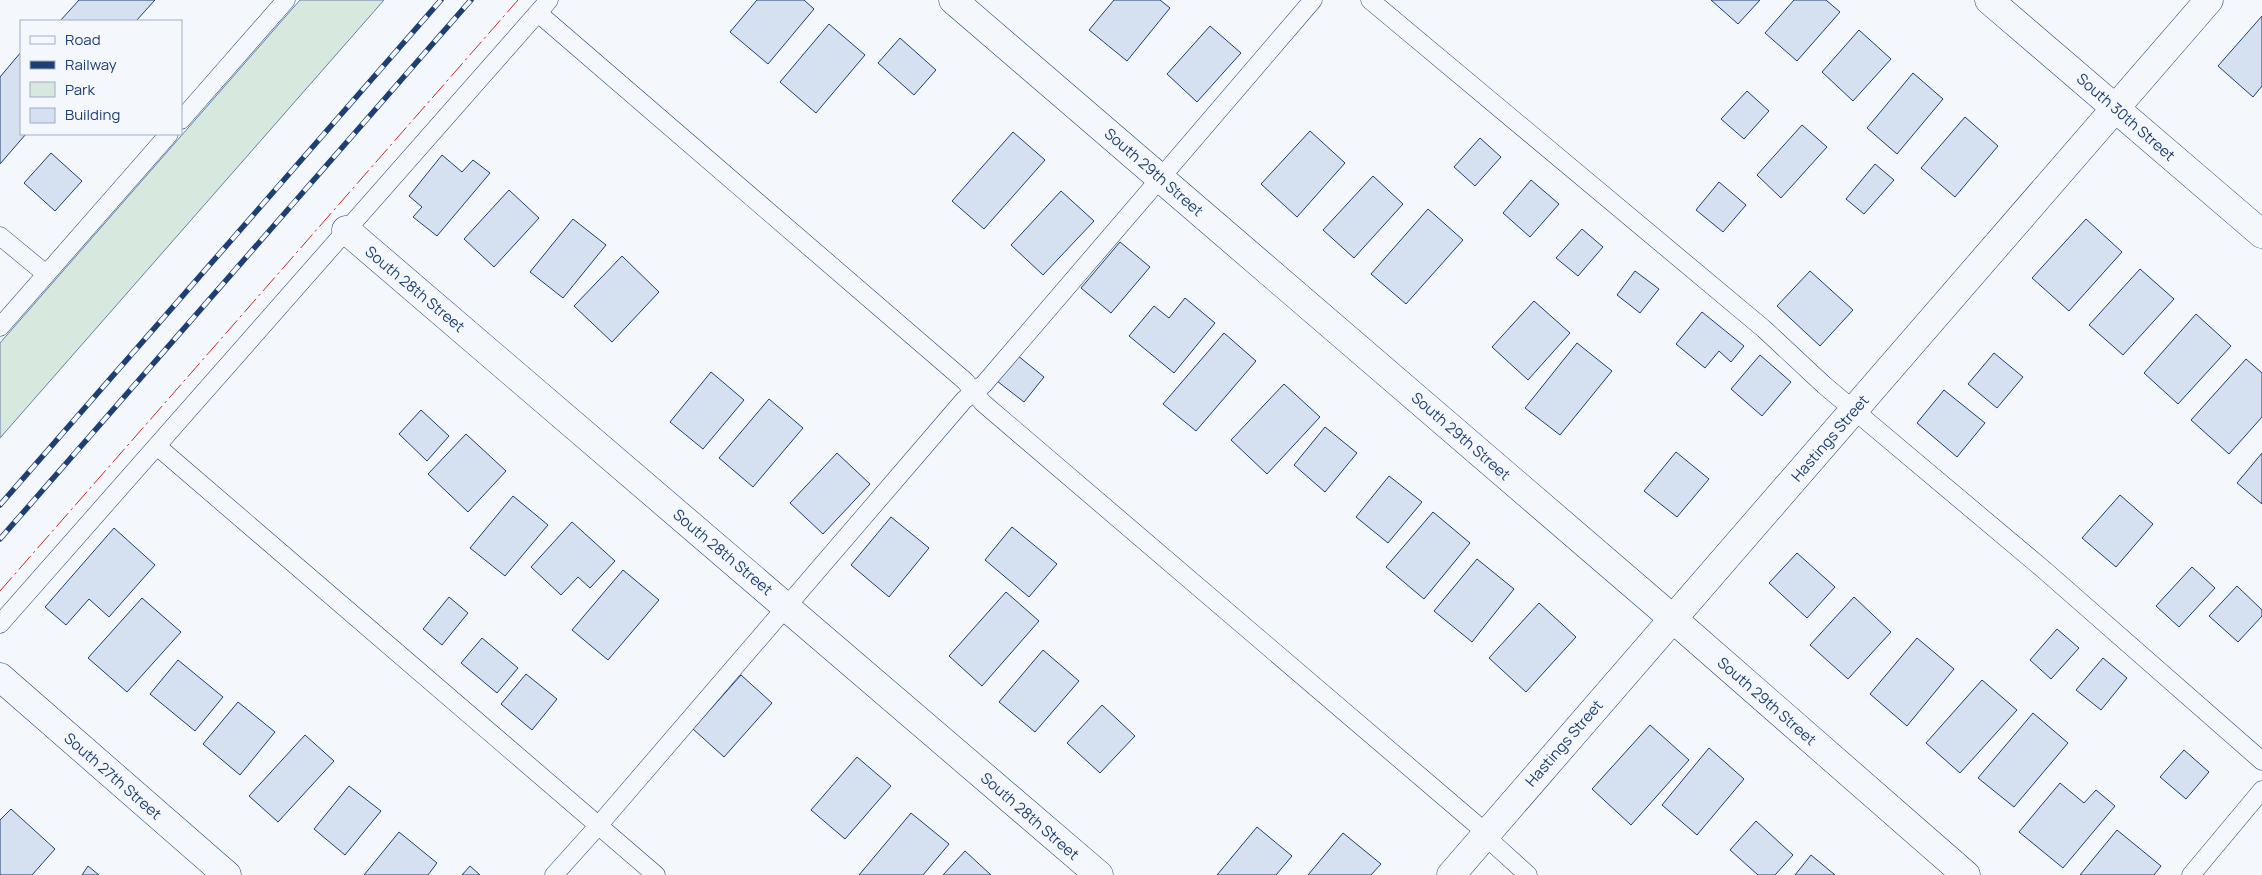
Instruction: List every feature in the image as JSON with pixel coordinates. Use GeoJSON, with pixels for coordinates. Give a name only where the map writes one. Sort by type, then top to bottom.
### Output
{"type":"FeatureCollection","features":[{"type":"Feature","properties":{"kind":"street","name":"South 29th Street"},"geometry":{"type":"LineString","coordinates":[[953,0],[1672,618],[1966,875]]}},
{"type":"Feature","properties":{"kind":"street","name":"South 30th Street"},"geometry":{"type":"LineString","coordinates":[[1989,0],[2262,234]]}},
{"type":"Feature","properties":{"kind":"street","name":"Hastings Street"},"geometry":{"type":"LineString","coordinates":[[1451,875],[2209,0]]}},
{"type":"Feature","properties":{"kind":"street","name":"South 28th Street"},"geometry":{"type":"LineString","coordinates":[[346,230],[1099,875]]}},
{"type":"Feature","properties":{"kind":"street","name":"South 27th Street"},"geometry":{"type":"LineString","coordinates":[[0,677],[227,875]]}},
{"type":"Feature","properties":{"kind":"lane"},"geometry":{"type":"LineString","coordinates":[[182,119],[286,0]]}},
{"type":"Feature","properties":{"kind":"lane"},"geometry":{"type":"LineString","coordinates":[[554,875],[964,400],[984,384],[1313,0]]}},
{"type":"Feature","properties":{"kind":"lane"},"geometry":{"type":"LineString","coordinates":[[1370,0],[1764,329],[1824,385],[2043,569],[2262,761]]}},
{"type":"Feature","properties":{"kind":"lane"},"geometry":{"type":"LineString","coordinates":[[0,624],[158,447],[543,6],[943,362],[974,392],[983,404],[1486,835],[1528,875]]}},
{"type":"Feature","properties":{"kind":"lane"},"geometry":{"type":"LineString","coordinates":[[0,328],[168,135]]}},
{"type":"Feature","properties":{"kind":"lane"},"geometry":{"type":"LineString","coordinates":[[0,236],[46,274]]}},
{"type":"Feature","properties":{"kind":"lane"},"geometry":{"type":"LineString","coordinates":[[158,447],[656,875]]}},
{"type":"Feature","properties":{"kind":"lane"},"geometry":{"type":"LineString","coordinates":[[2191,875],[2262,790]]}},
{"type":"Feature","properties":{"kind":"green space"},"geometry":{"type":"Polygon","coordinates":[[[300,0],[384,0],[0,438],[0,343],[300,0]]]}},
{"type":"Feature","properties":{"kind":"building"},"geometry":{"type":"Polygon","coordinates":[[[79,0],[155,0],[137,20],[61,20],[79,0]]]}},
{"type":"Feature","properties":{"kind":"building"},"geometry":{"type":"Polygon","coordinates":[[[757,0],[804,0],[814,9],[768,64],[730,32],[757,0]]]}},
{"type":"Feature","properties":{"kind":"building"},"geometry":{"type":"Polygon","coordinates":[[[1114,0],[1160,0],[1170,8],[1127,61],[1089,30],[1114,0]]]}},
{"type":"Feature","properties":{"kind":"building"},"geometry":{"type":"Polygon","coordinates":[[[1711,0],[1760,0],[1738,24],[1711,0]]]}},
{"type":"Feature","properties":{"kind":"building"},"geometry":{"type":"Polygon","coordinates":[[[1794,0],[1826,0],[1840,12],[1797,61],[1765,33],[1794,0]]]}},
{"type":"Feature","properties":{"kind":"building"},"geometry":{"type":"Polygon","coordinates":[[[2262,16],[2262,86],[2253,97],[2218,66],[2262,16]]]}},
{"type":"Feature","properties":{"kind":"building"},"geometry":{"type":"Polygon","coordinates":[[[829,24],[865,55],[816,113],[780,82],[829,24]]]}},
{"type":"Feature","properties":{"kind":"building"},"geometry":{"type":"Polygon","coordinates":[[[1210,26],[1241,53],[1197,102],[1167,74],[1210,26]]]}},
{"type":"Feature","properties":{"kind":"building"},"geometry":{"type":"Polygon","coordinates":[[[1859,30],[1891,59],[1853,101],[1822,72],[1859,30]]]}},
{"type":"Feature","properties":{"kind":"building"},"geometry":{"type":"Polygon","coordinates":[[[900,38],[936,70],[914,95],[878,63],[900,38]]]}},
{"type":"Feature","properties":{"kind":"building"},"geometry":{"type":"Polygon","coordinates":[[[20,53],[20,135],[25,135],[0,164],[0,77],[20,53]]]}},
{"type":"Feature","properties":{"kind":"building"},"geometry":{"type":"Polygon","coordinates":[[[1913,73],[1943,99],[1897,154],[1867,128],[1913,73]]]}},
{"type":"Feature","properties":{"kind":"building"},"geometry":{"type":"Polygon","coordinates":[[[1747,91],[1769,111],[1744,139],[1721,119],[1747,91]]]}},
{"type":"Feature","properties":{"kind":"building"},"geometry":{"type":"Polygon","coordinates":[[[1965,117],[1998,146],[1955,197],[1921,168],[1965,117]]]}},
{"type":"Feature","properties":{"kind":"building"},"geometry":{"type":"Polygon","coordinates":[[[1802,125],[1827,147],[1781,198],[1757,175],[1802,125]]]}},
{"type":"Feature","properties":{"kind":"building"},"geometry":{"type":"Polygon","coordinates":[[[1310,131],[1345,163],[1297,217],[1261,184],[1310,131]]]}},
{"type":"Feature","properties":{"kind":"building"},"geometry":{"type":"Polygon","coordinates":[[[1013,132],[1045,160],[984,229],[952,201],[1013,132]]]}},
{"type":"Feature","properties":{"kind":"building"},"geometry":{"type":"Polygon","coordinates":[[[1480,138],[1501,157],[1475,186],[1454,167],[1480,138]]]}},
{"type":"Feature","properties":{"kind":"building"},"geometry":{"type":"Polygon","coordinates":[[[51,153],[82,181],[55,211],[24,183],[51,153]]]}},
{"type":"Feature","properties":{"kind":"building"},"geometry":{"type":"Polygon","coordinates":[[[442,155],[462,172],[473,160],[490,173],[437,236],[413,217],[422,207],[409,196],[442,155]]]}},
{"type":"Feature","properties":{"kind":"building"},"geometry":{"type":"Polygon","coordinates":[[[1875,164],[1894,180],[1864,214],[1846,199],[1875,164]]]}},
{"type":"Feature","properties":{"kind":"building"},"geometry":{"type":"Polygon","coordinates":[[[1373,176],[1403,204],[1354,258],[1323,230],[1373,176]]]}},
{"type":"Feature","properties":{"kind":"building"},"geometry":{"type":"Polygon","coordinates":[[[1531,180],[1559,204],[1530,237],[1503,213],[1531,180]]]}},
{"type":"Feature","properties":{"kind":"building"},"geometry":{"type":"Polygon","coordinates":[[[1719,182],[1746,205],[1723,232],[1696,210],[1719,182]]]}},
{"type":"Feature","properties":{"kind":"building"},"geometry":{"type":"Polygon","coordinates":[[[509,190],[539,218],[494,267],[464,239],[509,190]]]}},
{"type":"Feature","properties":{"kind":"building"},"geometry":{"type":"Polygon","coordinates":[[[1061,191],[1094,221],[1043,275],[1011,245],[1061,191]]]}},
{"type":"Feature","properties":{"kind":"building"},"geometry":{"type":"Polygon","coordinates":[[[1428,209],[1463,240],[1406,304],[1371,274],[1428,209]]]}},
{"type":"Feature","properties":{"kind":"building"},"geometry":{"type":"Polygon","coordinates":[[[573,219],[606,245],[563,298],[530,272],[573,219]]]}},
{"type":"Feature","properties":{"kind":"building"},"geometry":{"type":"Polygon","coordinates":[[[2086,219],[2122,252],[2069,311],[2032,278],[2086,219]]]}},
{"type":"Feature","properties":{"kind":"building"},"geometry":{"type":"Polygon","coordinates":[[[1582,229],[1603,247],[1578,276],[1556,258],[1582,229]]]}},
{"type":"Feature","properties":{"kind":"building"},"geometry":{"type":"Polygon","coordinates":[[[1120,242],[1150,267],[1111,313],[1081,288],[1120,242]]]}},
{"type":"Feature","properties":{"kind":"building"},"geometry":{"type":"Polygon","coordinates":[[[622,256],[659,292],[612,342],[574,306],[622,256]]]}},
{"type":"Feature","properties":{"kind":"building"},"geometry":{"type":"Polygon","coordinates":[[[2140,269],[2174,299],[2123,355],[2089,325],[2140,269]]]}},
{"type":"Feature","properties":{"kind":"building"},"geometry":{"type":"Polygon","coordinates":[[[1635,271],[1659,289],[1640,313],[1617,295],[1635,271]]]}},
{"type":"Feature","properties":{"kind":"building"},"geometry":{"type":"Polygon","coordinates":[[[1810,271],[1853,310],[1820,346],[1777,306],[1810,271]]]}},
{"type":"Feature","properties":{"kind":"building"},"geometry":{"type":"Polygon","coordinates":[[[1185,298],[1215,323],[1174,373],[1129,336],[1154,306],[1169,318],[1185,298]]]}},
{"type":"Feature","properties":{"kind":"building"},"geometry":{"type":"Polygon","coordinates":[[[1534,301],[1570,333],[1528,380],[1492,347],[1534,301]]]}},
{"type":"Feature","properties":{"kind":"building"},"geometry":{"type":"Polygon","coordinates":[[[1702,312],[1744,346],[1731,362],[1719,351],[1705,368],[1676,344],[1702,312]]]}},
{"type":"Feature","properties":{"kind":"building"},"geometry":{"type":"Polygon","coordinates":[[[2196,314],[2231,346],[2178,404],[2144,373],[2196,314]]]}},
{"type":"Feature","properties":{"kind":"building"},"geometry":{"type":"Polygon","coordinates":[[[1224,333],[1256,361],[1196,431],[1163,404],[1224,333]]]}},
{"type":"Feature","properties":{"kind":"building"},"geometry":{"type":"Polygon","coordinates":[[[1577,343],[1612,371],[1560,435],[1525,408],[1577,343]]]}},
{"type":"Feature","properties":{"kind":"building"},"geometry":{"type":"Polygon","coordinates":[[[1994,353],[2023,377],[1997,408],[1968,384],[1994,353]]]}},
{"type":"Feature","properties":{"kind":"building"},"geometry":{"type":"Polygon","coordinates":[[[1017,355],[1044,377],[1024,402],[997,381],[1017,355]]]}},
{"type":"Feature","properties":{"kind":"building"},"geometry":{"type":"Polygon","coordinates":[[[1760,355],[1791,382],[1762,416],[1731,389],[1760,355]]]}},
{"type":"Feature","properties":{"kind":"building"},"geometry":{"type":"Polygon","coordinates":[[[2246,359],[2262,373],[2262,417],[2229,454],[2191,420],[2246,359]]]}},
{"type":"Feature","properties":{"kind":"building"},"geometry":{"type":"Polygon","coordinates":[[[711,372],[744,400],[703,449],[670,422],[711,372]]]}},
{"type":"Feature","properties":{"kind":"building"},"geometry":{"type":"Polygon","coordinates":[[[1284,384],[1320,417],[1267,474],[1231,440],[1284,384]]]}},
{"type":"Feature","properties":{"kind":"building"},"geometry":{"type":"Polygon","coordinates":[[[1944,390],[1985,423],[1957,457],[1917,423],[1944,390]]]}},
{"type":"Feature","properties":{"kind":"building"},"geometry":{"type":"Polygon","coordinates":[[[769,399],[803,428],[753,487],[719,458],[769,399]]]}},
{"type":"Feature","properties":{"kind":"building"},"geometry":{"type":"Polygon","coordinates":[[[421,410],[449,436],[427,461],[399,434],[421,410]]]}},
{"type":"Feature","properties":{"kind":"building"},"geometry":{"type":"Polygon","coordinates":[[[1325,427],[1357,453],[1325,492],[1294,465],[1325,427]]]}},
{"type":"Feature","properties":{"kind":"building"},"geometry":{"type":"Polygon","coordinates":[[[466,434],[506,471],[468,512],[428,474],[466,434]]]}},
{"type":"Feature","properties":{"kind":"building"},"geometry":{"type":"Polygon","coordinates":[[[1676,452],[1709,479],[1677,517],[1644,491],[1676,452]]]}},
{"type":"Feature","properties":{"kind":"building"},"geometry":{"type":"Polygon","coordinates":[[[837,453],[870,484],[823,534],[790,503],[837,453]]]}},
{"type":"Feature","properties":{"kind":"building"},"geometry":{"type":"Polygon","coordinates":[[[2262,453],[2262,504],[2237,483],[2262,453]]]}},
{"type":"Feature","properties":{"kind":"building"},"geometry":{"type":"Polygon","coordinates":[[[1389,476],[1422,502],[1388,543],[1356,517],[1389,476]]]}},
{"type":"Feature","properties":{"kind":"building"},"geometry":{"type":"Polygon","coordinates":[[[2120,495],[2153,524],[2116,567],[2082,538],[2120,495]]]}},
{"type":"Feature","properties":{"kind":"building"},"geometry":{"type":"Polygon","coordinates":[[[513,496],[548,525],[505,576],[470,548],[513,496]]]}},
{"type":"Feature","properties":{"kind":"building"},"geometry":{"type":"Polygon","coordinates":[[[1433,512],[1470,543],[1424,599],[1386,567],[1433,512]]]}},
{"type":"Feature","properties":{"kind":"building"},"geometry":{"type":"Polygon","coordinates":[[[891,517],[929,548],[889,597],[851,565],[891,517]]]}},
{"type":"Feature","properties":{"kind":"building"},"geometry":{"type":"Polygon","coordinates":[[[572,522],[615,561],[590,588],[578,577],[561,595],[531,567],[572,522]]]}},
{"type":"Feature","properties":{"kind":"building"},"geometry":{"type":"Polygon","coordinates":[[[1012,527],[1057,564],[1029,597],[985,560],[1012,527]]]}},
{"type":"Feature","properties":{"kind":"building"},"geometry":{"type":"Polygon","coordinates":[[[114,528],[155,565],[109,617],[89,599],[66,625],[45,607],[114,528]]]}},
{"type":"Feature","properties":{"kind":"building"},"geometry":{"type":"Polygon","coordinates":[[[1797,553],[1835,587],[1807,618],[1769,583],[1797,553]]]}},
{"type":"Feature","properties":{"kind":"building"},"geometry":{"type":"Polygon","coordinates":[[[1477,559],[1514,589],[1472,642],[1434,611],[1477,559]]]}},
{"type":"Feature","properties":{"kind":"building"},"geometry":{"type":"Polygon","coordinates":[[[2192,567],[2215,588],[2179,627],[2156,606],[2192,567]]]}},
{"type":"Feature","properties":{"kind":"building"},"geometry":{"type":"Polygon","coordinates":[[[623,570],[659,600],[608,660],[572,630],[623,570]]]}},
{"type":"Feature","properties":{"kind":"building"},"geometry":{"type":"Polygon","coordinates":[[[2237,586],[2262,610],[2262,616],[2238,642],[2209,616],[2237,586]]]}},
{"type":"Feature","properties":{"kind":"building"},"geometry":{"type":"Polygon","coordinates":[[[1006,592],[1039,621],[982,686],[949,656],[1006,592]]]}},
{"type":"Feature","properties":{"kind":"building"},"geometry":{"type":"Polygon","coordinates":[[[449,597],[468,613],[442,645],[423,629],[449,597]]]}},
{"type":"Feature","properties":{"kind":"building"},"geometry":{"type":"Polygon","coordinates":[[[1854,597],[1891,632],[1848,679],[1810,645],[1854,597]]]}},
{"type":"Feature","properties":{"kind":"building"},"geometry":{"type":"Polygon","coordinates":[[[142,598],[181,632],[127,692],[88,658],[142,598]]]}},
{"type":"Feature","properties":{"kind":"building"},"geometry":{"type":"Polygon","coordinates":[[[1539,603],[1576,637],[1526,692],[1489,658],[1539,603]]]}},
{"type":"Feature","properties":{"kind":"building"},"geometry":{"type":"Polygon","coordinates":[[[2057,629],[2079,648],[2051,679],[2030,660],[2057,629]]]}},
{"type":"Feature","properties":{"kind":"building"},"geometry":{"type":"Polygon","coordinates":[[[482,638],[518,668],[497,693],[461,663],[482,638]]]}},
{"type":"Feature","properties":{"kind":"building"},"geometry":{"type":"Polygon","coordinates":[[[1917,638],[1954,669],[1907,726],[1870,694],[1917,638]]]}},
{"type":"Feature","properties":{"kind":"building"},"geometry":{"type":"Polygon","coordinates":[[[1043,650],[1079,681],[1035,732],[999,702],[1043,650]]]}},
{"type":"Feature","properties":{"kind":"building"},"geometry":{"type":"Polygon","coordinates":[[[2103,658],[2127,678],[2101,710],[2076,690],[2103,658]]]}},
{"type":"Feature","properties":{"kind":"building"},"geometry":{"type":"Polygon","coordinates":[[[178,660],[223,697],[195,731],[150,694],[178,660]]]}},
{"type":"Feature","properties":{"kind":"building"},"geometry":{"type":"Polygon","coordinates":[[[526,674],[557,699],[532,730],[501,704],[526,674]]]}},
{"type":"Feature","properties":{"kind":"building"},"geometry":{"type":"Polygon","coordinates":[[[741,675],[772,703],[724,757],[693,729],[741,675]]]}},
{"type":"Feature","properties":{"kind":"building"},"geometry":{"type":"Polygon","coordinates":[[[1982,680],[2017,710],[1960,773],[1926,743],[1982,680]]]}},
{"type":"Feature","properties":{"kind":"building"},"geometry":{"type":"Polygon","coordinates":[[[238,702],[275,732],[240,775],[203,744],[238,702]]]}},
{"type":"Feature","properties":{"kind":"building"},"geometry":{"type":"Polygon","coordinates":[[[1102,705],[1135,736],[1100,773],[1067,743],[1102,705]]]}},
{"type":"Feature","properties":{"kind":"building"},"geometry":{"type":"Polygon","coordinates":[[[2033,713],[2068,743],[2014,807],[1978,778],[2033,713]]]}},
{"type":"Feature","properties":{"kind":"building"},"geometry":{"type":"Polygon","coordinates":[[[1650,725],[1689,760],[1631,825],[1592,789],[1650,725]]]}},
{"type":"Feature","properties":{"kind":"building"},"geometry":{"type":"Polygon","coordinates":[[[305,735],[334,761],[278,822],[249,796],[305,735]]]}},
{"type":"Feature","properties":{"kind":"building"},"geometry":{"type":"Polygon","coordinates":[[[1709,748],[1744,779],[1697,835],[1662,805],[1709,748]]]}},
{"type":"Feature","properties":{"kind":"building"},"geometry":{"type":"Polygon","coordinates":[[[2184,750],[2209,772],[2186,799],[2160,777],[2184,750]]]}},
{"type":"Feature","properties":{"kind":"building"},"geometry":{"type":"Polygon","coordinates":[[[857,757],[891,786],[845,839],[811,810],[857,757]]]}},
{"type":"Feature","properties":{"kind":"building"},"geometry":{"type":"Polygon","coordinates":[[[2060,783],[2084,803],[2096,790],[2115,806],[2063,868],[2019,832],[2060,783]]]}},
{"type":"Feature","properties":{"kind":"building"},"geometry":{"type":"Polygon","coordinates":[[[349,786],[381,811],[345,855],[314,829],[349,786]]]}},
{"type":"Feature","properties":{"kind":"building"},"geometry":{"type":"Polygon","coordinates":[[[11,809],[55,849],[32,875],[0,875],[0,820],[11,809]]]}},
{"type":"Feature","properties":{"kind":"building"},"geometry":{"type":"Polygon","coordinates":[[[911,813],[949,844],[923,875],[859,875],[911,813]]]}},
{"type":"Feature","properties":{"kind":"building"},"geometry":{"type":"Polygon","coordinates":[[[1756,821],[1793,855],[1775,875],[1758,875],[1730,850],[1756,821]]]}},
{"type":"Feature","properties":{"kind":"building"},"geometry":{"type":"Polygon","coordinates":[[[1257,827],[1292,856],[1276,875],[1217,875],[1257,827]]]}},
{"type":"Feature","properties":{"kind":"building"},"geometry":{"type":"Polygon","coordinates":[[[2117,830],[2161,866],[2154,875],[2080,875],[2117,830]]]}},
{"type":"Feature","properties":{"kind":"building"},"geometry":{"type":"Polygon","coordinates":[[[399,832],[437,863],[428,875],[364,875],[399,832]]]}},
{"type":"Feature","properties":{"kind":"building"},"geometry":{"type":"Polygon","coordinates":[[[1343,833],[1381,864],[1371,875],[1308,875],[1343,833]]]}},
{"type":"Feature","properties":{"kind":"building"},"geometry":{"type":"Polygon","coordinates":[[[965,851],[991,875],[943,875],[965,851]]]}},
{"type":"Feature","properties":{"kind":"building"},"geometry":{"type":"Polygon","coordinates":[[[1811,855],[1835,875],[1795,875],[1811,855]]]}},
{"type":"Feature","properties":{"kind":"building"},"geometry":{"type":"Polygon","coordinates":[[[88,866],[99,875],[82,875],[88,866]]]}},
{"type":"Feature","properties":{"kind":"building"},"geometry":{"type":"Polygon","coordinates":[[[470,866],[480,875],[462,875],[470,866]]]}},
{"type":"Feature","properties":{"kind":"railway"},"geometry":{"type":"LineString","coordinates":[[0,505],[441,0]]}},
{"type":"Feature","properties":{"kind":"railway"},"geometry":{"type":"LineString","coordinates":[[0,539],[471,0]]}},
{"type":"Feature","properties":{"kind":"power"},"geometry":{"type":"LineString","coordinates":[[0,591],[518,0]]}}]}
